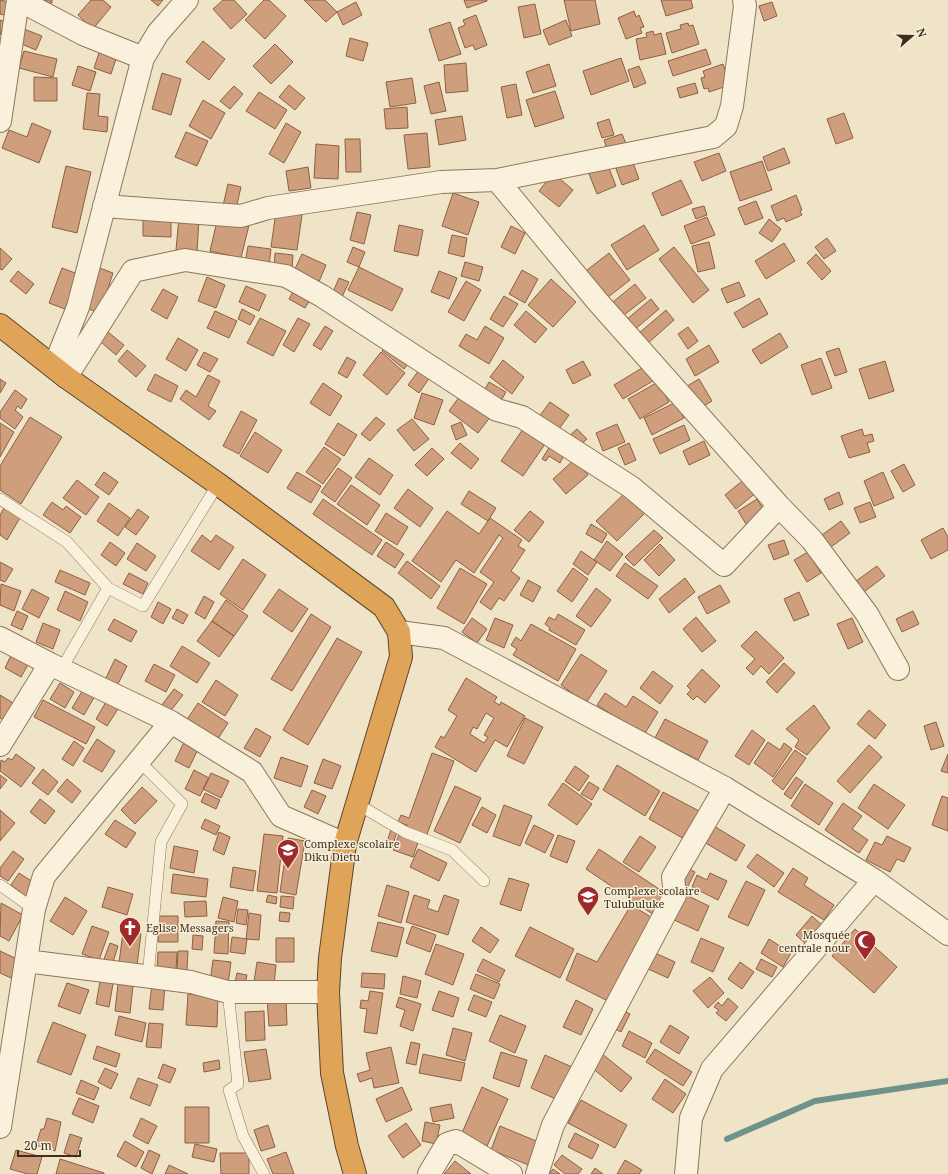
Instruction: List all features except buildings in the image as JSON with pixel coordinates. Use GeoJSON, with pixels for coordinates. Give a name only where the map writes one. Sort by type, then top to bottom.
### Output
{"type":"FeatureCollection","features":[{"type":"Feature","properties":{"kind":"highway"},"geometry":{"type":"LineString","coordinates":[[0,325],[60,372],[218,484],[384,607],[399,632],[401,657],[345,844],[330,958],[328,992],[332,1073],[346,1146],[355,1174]]}},
{"type":"Feature","properties":{"kind":"street"},"geometry":{"type":"LineString","coordinates":[[0,121],[19,0],[83,34],[143,58]]}},
{"type":"Feature","properties":{"kind":"street"},"geometry":{"type":"LineString","coordinates":[[60,372],[143,58],[158,33],[187,0]]}},
{"type":"Feature","properties":{"kind":"street"},"geometry":{"type":"LineString","coordinates":[[104,206],[241,216],[268,208],[441,182],[497,180],[713,137],[726,126],[732,106],[745,6],[744,0]]}},
{"type":"Feature","properties":{"kind":"street"},"geometry":{"type":"LineString","coordinates":[[497,180],[598,302],[779,506],[812,540],[867,614],[898,670]]}},
{"type":"Feature","properties":{"kind":"street"},"geometry":{"type":"LineString","coordinates":[[60,372],[133,272],[185,260],[286,276],[322,296],[497,410],[522,417],[631,487],[724,565],[779,506]]}},
{"type":"Feature","properties":{"kind":"street"},"geometry":{"type":"LineString","coordinates":[[399,632],[444,638],[725,788],[874,880],[948,934]]}},
{"type":"Feature","properties":{"kind":"street"},"geometry":{"type":"LineString","coordinates":[[0,638],[55,667],[171,722],[252,772],[281,816],[345,844]]}},
{"type":"Feature","properties":{"kind":"street"},"geometry":{"type":"LineString","coordinates":[[0,745],[55,667]]}},
{"type":"Feature","properties":{"kind":"street"},"geometry":{"type":"LineString","coordinates":[[0,1127],[34,909],[44,876],[171,722]]}},
{"type":"Feature","properties":{"kind":"street"},"geometry":{"type":"LineString","coordinates":[[537,1174],[553,1125],[675,895],[673,877],[725,788]]}},
{"type":"Feature","properties":{"kind":"street"},"geometry":{"type":"LineString","coordinates":[[686,1174],[691,1118],[712,1069],[874,880]]}},
{"type":"Feature","properties":{"kind":"street"},"geometry":{"type":"LineString","coordinates":[[26,961],[191,982],[228,992],[328,992]]}},
{"type":"Feature","properties":{"kind":"street"},"geometry":{"type":"LineString","coordinates":[[429,1174],[447,1144],[456,1141],[510,1174]]}},
{"type":"Feature","properties":{"kind":"lane"},"geometry":{"type":"LineString","coordinates":[[0,499],[67,542],[108,588],[142,606],[218,484]]}},
{"type":"Feature","properties":{"kind":"lane"},"geometry":{"type":"LineString","coordinates":[[55,667],[108,588]]}},
{"type":"Feature","properties":{"kind":"lane"},"geometry":{"type":"LineString","coordinates":[[139,761],[182,804],[161,842],[148,976]]}},
{"type":"Feature","properties":{"kind":"lane"},"geometry":{"type":"LineString","coordinates":[[357,804],[406,832],[452,850],[484,881]]}},
{"type":"Feature","properties":{"kind":"lane"},"geometry":{"type":"LineString","coordinates":[[0,884],[34,909]]}},
{"type":"Feature","properties":{"kind":"lane"},"geometry":{"type":"LineString","coordinates":[[228,992],[238,1084],[229,1090],[243,1136],[264,1174]]}},
{"type":"Feature","properties":{"kind":"waterway"},"geometry":{"type":"LineString","coordinates":[[727,1139],[815,1101],[948,1081]]}},
{"type":"Feature","properties":{"kind":"place","name":"Complexe scolaire Diku Dietu"},"geometry":{"type":"Point","coordinates":[288,870]}},
{"type":"Feature","properties":{"kind":"place","name":"Complexe scolaire Tulubuluke"},"geometry":{"type":"Point","coordinates":[588,916]}},
{"type":"Feature","properties":{"kind":"place","name":"Eglise Messagers"},"geometry":{"type":"Point","coordinates":[130,948]}},
{"type":"Feature","properties":{"kind":"place","name":"Mosquée centrale nour"},"geometry":{"type":"Point","coordinates":[865,960]}}]}
